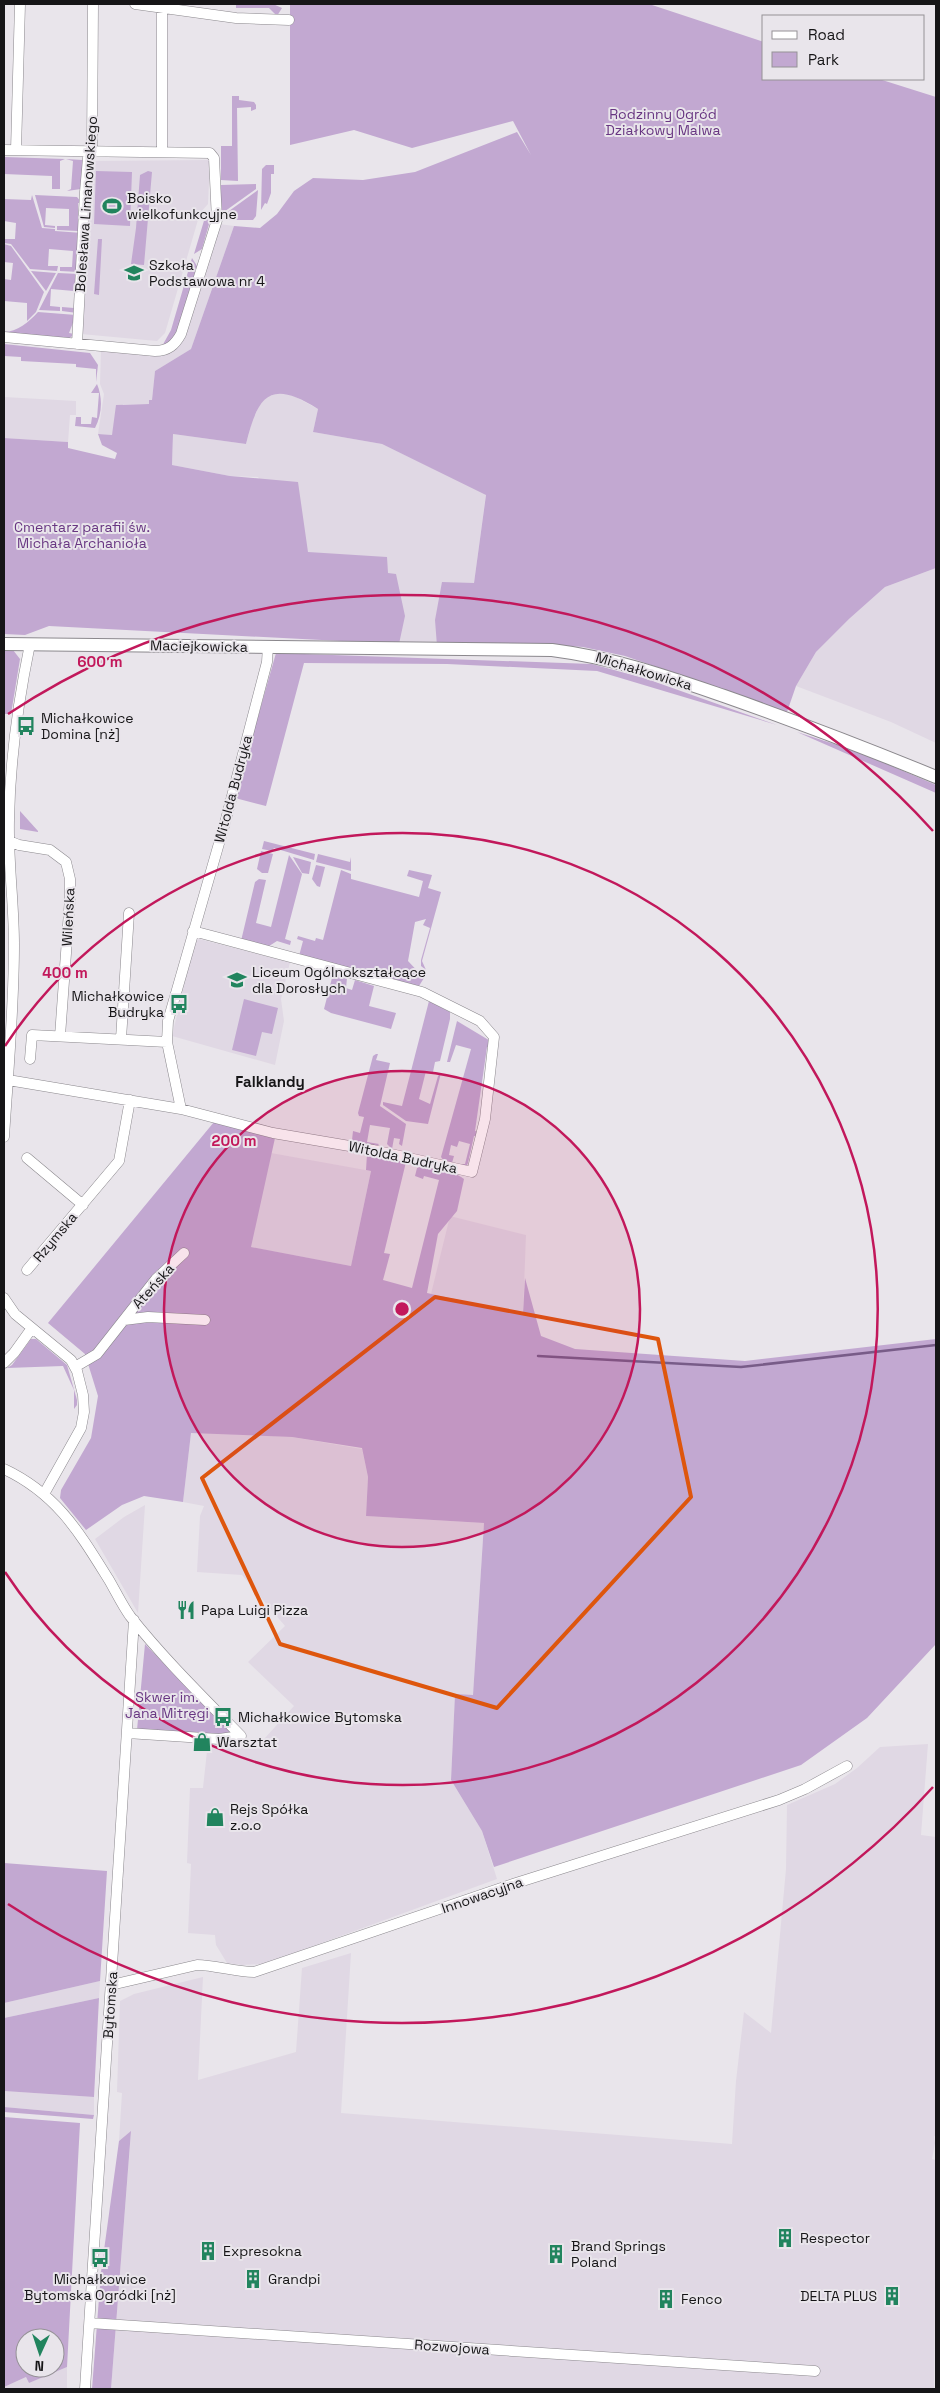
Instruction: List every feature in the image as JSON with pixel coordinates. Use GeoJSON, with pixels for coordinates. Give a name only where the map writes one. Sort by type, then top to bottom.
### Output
{"type":"FeatureCollection","features":[{"type":"Feature","properties":{"kind":"street"},"geometry":{"type":"LineString","coordinates":[[16,150],[20,4]]}},
{"type":"Feature","properties":{"kind":"street","name":"Bolesława Limanowskiego"},"geometry":{"type":"LineString","coordinates":[[77,344],[85,192],[88,158],[92,152],[92,4]]}},
{"type":"Feature","properties":{"kind":"street"},"geometry":{"type":"LineString","coordinates":[[135,4],[162,6],[236,18],[289,20]]}},
{"type":"Feature","properties":{"kind":"street"},"geometry":{"type":"LineString","coordinates":[[162,6],[162,152]]}},
{"type":"Feature","properties":{"kind":"street"},"geometry":{"type":"LineString","coordinates":[[4,150],[210,154],[214,158],[217,220],[178,340],[173,345],[161,351],[4,337]]}},
{"type":"Feature","properties":{"kind":"street","name":"Maciejkowicka"},"geometry":{"type":"LineString","coordinates":[[4,644],[271,646]]}},
{"type":"Feature","properties":{"kind":"street"},"geometry":{"type":"LineString","coordinates":[[4,1138],[14,960],[14,915],[9,841],[10,795],[18,716],[30,644]]}},
{"type":"Feature","properties":{"kind":"street","name":"Michałkowicka"},"geometry":{"type":"LineString","coordinates":[[271,646],[552,650],[607,658],[827,732],[936,777]]}},
{"type":"Feature","properties":{"kind":"street","name":"Witolda Budryka"},"geometry":{"type":"LineString","coordinates":[[193,931],[422,992],[480,1021],[494,1037],[485,1119],[472,1172],[373,1150],[273,1133],[181,1109],[167,1042],[168,1022],[193,931],[226,818],[271,646]]}},
{"type":"Feature","properties":{"kind":"street","name":"Wileńska"},"geometry":{"type":"LineString","coordinates":[[9,841],[19,846],[50,850],[66,862],[70,879],[70,895],[60,1036]]}},
{"type":"Feature","properties":{"kind":"street"},"geometry":{"type":"LineString","coordinates":[[121,1039],[130,912]]}},
{"type":"Feature","properties":{"kind":"street"},"geometry":{"type":"LineString","coordinates":[[30,1059],[32,1035],[167,1042]]}},
{"type":"Feature","properties":{"kind":"street"},"geometry":{"type":"LineString","coordinates":[[8,1080],[181,1109]]}},
{"type":"Feature","properties":{"kind":"street","name":"Rzymska"},"geometry":{"type":"LineString","coordinates":[[27,1270],[119,1162],[130,1100]]}},
{"type":"Feature","properties":{"kind":"street","name":"Rzymska"},"geometry":{"type":"LineString","coordinates":[[27,1158],[83,1204]]}},
{"type":"Feature","properties":{"kind":"street","name":"Ateńska"},"geometry":{"type":"LineString","coordinates":[[75,1367],[96,1354],[156,1279],[184,1253]]}},
{"type":"Feature","properties":{"kind":"street"},"geometry":{"type":"LineString","coordinates":[[4,1298],[15,1314],[65,1354],[75,1367],[84,1404],[83,1422],[78,1436],[44,1494]]}},
{"type":"Feature","properties":{"kind":"street","name":"Ateńska"},"geometry":{"type":"LineString","coordinates":[[124,1320],[148,1317],[205,1320]]}},
{"type":"Feature","properties":{"kind":"street"},"geometry":{"type":"LineString","coordinates":[[4,1363],[14,1353],[32,1328]]}},
{"type":"Feature","properties":{"kind":"street"},"geometry":{"type":"LineString","coordinates":[[4,1469],[44,1494],[55,1504],[71,1523],[134,1620],[182,1675],[241,1736],[218,1739],[127,1733]]}},
{"type":"Feature","properties":{"kind":"street","name":"Bytomska"},"geometry":{"type":"LineString","coordinates":[[85,2389],[134,1620]]}},
{"type":"Feature","properties":{"kind":"street","name":"Innowacyjna"},"geometry":{"type":"LineString","coordinates":[[111,1985],[197,1965],[241,1972],[262,1970],[514,1884],[779,1800],[805,1789],[847,1766]]}},
{"type":"Feature","properties":{"kind":"street","name":"Rozwojowa"},"geometry":{"type":"LineString","coordinates":[[90,2323],[815,2372]]}},
{"type":"Feature","properties":{"kind":"highlighted area"},"geometry":{"type":"Polygon","coordinates":[[[435,1297],[658,1339],[691,1497],[497,1708],[280,1644],[202,1478],[435,1297]]]}},
{"type":"Feature","properties":{"kind":"shaded area","name":"Szkoła Podstawowa nr 4"},"geometry":{"type":"Polygon","coordinates":[[[210,160],[208,204],[200,213],[165,333],[157,341],[81,334],[91,161],[210,160]]]}},
{"type":"Feature","properties":{"kind":"shaded area"},"geometry":{"type":"Polygon","coordinates":[[[219,224],[234,226],[191,349],[155,371],[152,400],[149,404],[123,404],[112,435],[98,434],[104,394],[100,384],[101,349],[165,354],[219,224]]]}},
{"type":"Feature","properties":{"kind":"shaded area"},"geometry":{"type":"Polygon","coordinates":[[[279,393],[292,395],[318,409],[313,432],[382,444],[486,494],[474,583],[437,646],[399,644],[388,573],[308,552],[258,477],[230,476],[172,465],[173,434],[246,444],[253,418],[261,403],[269,396],[279,393]]]}},
{"type":"Feature","properties":{"kind":"shaded area"},"geometry":{"type":"Polygon","coordinates":[[[4,397],[76,401],[76,415],[70,415],[68,442],[4,438],[4,397]]]}},
{"type":"Feature","properties":{"kind":"shaded area"},"geometry":{"type":"Polygon","coordinates":[[[936,568],[936,743],[891,722],[796,686],[816,652],[885,587],[936,568]]]}},
{"type":"Feature","properties":{"kind":"shaded area"},"geometry":{"type":"Polygon","coordinates":[[[199,939],[290,962],[281,999],[284,1021],[275,1065],[172,1036],[194,943],[199,939]]]}},
{"type":"Feature","properties":{"kind":"shaded area"},"geometry":{"type":"Polygon","coordinates":[[[271,1153],[371,1171],[351,1266],[250,1247],[271,1153]]]}},
{"type":"Feature","properties":{"kind":"shaded area"},"geometry":{"type":"Polygon","coordinates":[[[450,1216],[526,1235],[523,1314],[431,1294],[450,1216]]]}},
{"type":"Feature","properties":{"kind":"shaded area"},"geometry":{"type":"Polygon","coordinates":[[[191,1432],[292,1437],[362,1449],[368,1477],[366,1516],[484,1523],[473,1696],[455,1695],[451,1780],[482,1831],[497,1879],[264,1964],[242,1965],[227,1963],[216,1945],[215,1935],[188,1933],[191,1864],[187,1863],[190,1788],[203,1788],[208,1742],[255,1749],[294,1706],[248,1662],[285,1626],[242,1575],[197,1572],[200,1516],[204,1506],[183,1502],[191,1432]]]}},
{"type":"Feature","properties":{"kind":"shaded area"},"geometry":{"type":"Polygon","coordinates":[[[145,1505],[138,1613],[95,1539],[124,1517],[145,1505]]]}},
{"type":"Feature","properties":{"kind":"shaded area"},"geometry":{"type":"Polygon","coordinates":[[[928,1744],[921,1835],[936,1837],[936,2137],[934,2136],[935,2143],[932,2159],[936,2160],[934,2389],[111,2389],[131,2132],[119,2141],[122,2093],[117,2092],[120,2001],[134,1994],[203,1977],[198,2080],[296,2052],[302,1968],[351,1953],[341,2113],[732,2144],[736,2081],[744,2012],[771,2033],[786,1869],[787,1805],[835,1784],[857,1768],[880,1747],[928,1744]]]}},
{"type":"Feature","properties":{"kind":"shaded area"},"geometry":{"type":"Polygon","coordinates":[[[100,1981],[99,1998],[4,2018],[4,2003],[100,1981]]]}},
{"type":"Feature","properties":{"kind":"shaded area"},"geometry":{"type":"Polygon","coordinates":[[[4,2091],[94,2097],[94,2115],[4,2107],[4,2091]]]}},
{"type":"Feature","properties":{"kind":"shaded area"},"geometry":{"type":"Polygon","coordinates":[[[67,2367],[67,2389],[4,2389],[4,2387],[24,2378],[26,2378],[29,2383],[41,2378],[65,2378],[65,2368],[67,2367]]]}},
{"type":"Feature","properties":{"kind":"green space"},"geometry":{"type":"Polygon","coordinates":[[[236,4],[273,4],[282,8],[277,16],[269,8],[236,8],[236,4]]]}},
{"type":"Feature","properties":{"kind":"green space"},"geometry":{"type":"Polygon","coordinates":[[[290,4],[649,4],[762,41],[762,80],[882,80],[936,97],[936,568],[885,587],[849,619],[816,652],[796,686],[787,712],[625,656],[583,647],[541,644],[437,646],[435,620],[442,582],[474,583],[486,495],[382,444],[313,432],[318,409],[302,400],[288,395],[277,394],[268,397],[261,403],[246,444],[173,434],[172,465],[230,476],[298,482],[308,552],[387,557],[388,573],[396,574],[405,616],[399,644],[49,626],[25,635],[4,634],[4,438],[68,442],[68,448],[115,459],[117,453],[102,445],[98,434],[112,435],[116,405],[149,404],[149,400],[152,400],[155,371],[191,349],[234,226],[260,228],[277,214],[294,191],[313,178],[363,180],[415,172],[517,132],[531,155],[513,121],[412,148],[354,130],[290,145],[290,4]]]}},
{"type":"Feature","properties":{"kind":"green space"},"geometry":{"type":"Polygon","coordinates":[[[232,96],[239,96],[239,100],[254,102],[256,105],[256,109],[251,111],[251,107],[237,108],[238,181],[221,180],[221,146],[232,146],[232,96]]]}},
{"type":"Feature","properties":{"kind":"green space"},"geometry":{"type":"Polygon","coordinates":[[[4,157],[65,159],[60,161],[60,189],[52,189],[52,176],[4,174],[4,157]]]}},
{"type":"Feature","properties":{"kind":"green space"},"geometry":{"type":"Polygon","coordinates":[[[66,159],[83,160],[81,189],[67,191],[71,189],[73,161],[66,159]]]}},
{"type":"Feature","properties":{"kind":"green space"},"geometry":{"type":"Polygon","coordinates":[[[266,165],[274,165],[274,174],[271,174],[271,193],[267,204],[265,203],[261,210],[262,169],[266,165]]]}},
{"type":"Feature","properties":{"kind":"green space","name":"Boisko wielkofunkcyjne"},"geometry":{"type":"Polygon","coordinates":[[[96,171],[132,172],[130,226],[94,224],[96,171]]]}},
{"type":"Feature","properties":{"kind":"green space"},"geometry":{"type":"Polygon","coordinates":[[[148,171],[152,172],[144,265],[131,264],[140,175],[148,171]]]}},
{"type":"Feature","properties":{"kind":"green space"},"geometry":{"type":"Polygon","coordinates":[[[256,184],[256,189],[221,214],[221,185],[256,184]]]}},
{"type":"Feature","properties":{"kind":"green space"},"geometry":{"type":"Polygon","coordinates":[[[258,190],[256,216],[253,220],[229,220],[222,216],[258,190]]]}},
{"type":"Feature","properties":{"kind":"green space"},"geometry":{"type":"Polygon","coordinates":[[[32,195],[42,228],[82,233],[79,272],[60,271],[60,267],[72,267],[73,251],[49,249],[48,266],[58,266],[57,271],[30,269],[11,244],[4,243],[4,239],[15,239],[16,223],[4,221],[4,199],[31,200],[32,195]]]}},
{"type":"Feature","properties":{"kind":"green space"},"geometry":{"type":"Polygon","coordinates":[[[35,195],[77,197],[82,203],[78,203],[78,231],[57,230],[57,226],[69,226],[69,209],[46,208],[45,225],[55,226],[55,228],[44,227],[35,195]]]}},
{"type":"Feature","properties":{"kind":"green space"},"geometry":{"type":"Polygon","coordinates":[[[211,212],[202,249],[194,254],[206,214],[211,212]]]}},
{"type":"Feature","properties":{"kind":"green space"},"geometry":{"type":"Polygon","coordinates":[[[98,239],[102,239],[99,295],[94,294],[98,239]]]}},
{"type":"Feature","properties":{"kind":"green space"},"geometry":{"type":"Polygon","coordinates":[[[4,244],[11,246],[44,292],[36,312],[27,321],[27,303],[4,301],[4,279],[11,280],[13,263],[4,262],[4,244]]]}},
{"type":"Feature","properties":{"kind":"green space"},"geometry":{"type":"Polygon","coordinates":[[[192,258],[197,266],[175,338],[161,348],[171,330],[192,258]]]}},
{"type":"Feature","properties":{"kind":"green space"},"geometry":{"type":"Polygon","coordinates":[[[31,271],[56,273],[46,291],[31,271]]]}},
{"type":"Feature","properties":{"kind":"green space"},"geometry":{"type":"Polygon","coordinates":[[[58,273],[79,274],[77,313],[62,311],[62,307],[74,308],[74,291],[51,289],[50,306],[60,307],[60,311],[39,310],[58,273]]]}},
{"type":"Feature","properties":{"kind":"green space"},"geometry":{"type":"Polygon","coordinates":[[[38,312],[76,315],[69,333],[75,334],[68,339],[4,332],[9,332],[22,326],[38,312]]]}},
{"type":"Feature","properties":{"kind":"green space"},"geometry":{"type":"Polygon","coordinates":[[[4,344],[90,353],[98,365],[96,382],[96,369],[76,367],[76,364],[21,361],[21,357],[4,356],[4,344]]]}},
{"type":"Feature","properties":{"kind":"green space"},"geometry":{"type":"Polygon","coordinates":[[[97,384],[100,395],[101,406],[95,428],[75,426],[76,417],[81,417],[81,424],[91,424],[92,417],[97,418],[99,393],[91,393],[97,384]]]}},
{"type":"Feature","properties":{"kind":"green space"},"geometry":{"type":"Polygon","coordinates":[[[4,650],[13,650],[20,659],[11,714],[4,714],[4,650]]]}},
{"type":"Feature","properties":{"kind":"green space"},"geometry":{"type":"Polygon","coordinates":[[[276,653],[592,664],[647,679],[777,725],[597,671],[447,664],[304,663],[266,806],[235,798],[276,653]]]}},
{"type":"Feature","properties":{"kind":"green space"},"geometry":{"type":"Polygon","coordinates":[[[797,732],[859,752],[936,785],[936,793],[797,732]]]}},
{"type":"Feature","properties":{"kind":"green space"},"geometry":{"type":"Polygon","coordinates":[[[20,811],[38,831],[38,832],[20,829],[20,811]]]}},
{"type":"Feature","properties":{"kind":"green space"},"geometry":{"type":"Polygon","coordinates":[[[264,841],[315,854],[314,860],[274,848],[272,851],[262,849],[264,841]]]}},
{"type":"Feature","properties":{"kind":"green space"},"geometry":{"type":"Polygon","coordinates":[[[261,851],[273,854],[268,873],[262,873],[257,869],[261,851]]]}},
{"type":"Feature","properties":{"kind":"green space"},"geometry":{"type":"Polygon","coordinates":[[[318,854],[350,862],[351,857],[351,871],[316,862],[318,854]]]}},
{"type":"Feature","properties":{"kind":"green space"},"geometry":{"type":"Polygon","coordinates":[[[289,855],[302,874],[285,939],[291,941],[290,945],[277,941],[266,948],[241,941],[255,882],[259,879],[266,880],[256,923],[271,927],[289,855]]]}},
{"type":"Feature","properties":{"kind":"green space"},"geometry":{"type":"Polygon","coordinates":[[[293,857],[311,862],[309,874],[302,873],[293,857]]]}},
{"type":"Feature","properties":{"kind":"green space"},"geometry":{"type":"Polygon","coordinates":[[[316,865],[325,867],[320,887],[312,879],[316,865]]]}},
{"type":"Feature","properties":{"kind":"green space"},"geometry":{"type":"Polygon","coordinates":[[[341,870],[351,874],[351,879],[419,897],[423,881],[407,876],[409,870],[432,875],[428,888],[441,892],[422,961],[426,970],[421,966],[421,960],[430,928],[423,925],[426,919],[415,922],[408,961],[424,978],[419,986],[299,956],[303,941],[297,939],[298,936],[315,941],[316,938],[323,940],[341,870]]]}},
{"type":"Feature","properties":{"kind":"green space"},"geometry":{"type":"Polygon","coordinates":[[[336,975],[347,978],[346,988],[352,990],[355,980],[374,986],[369,1006],[396,1013],[391,1029],[331,1013],[324,1009],[332,978],[336,975]]]}},
{"type":"Feature","properties":{"kind":"green space"},"geometry":{"type":"Polygon","coordinates":[[[244,999],[278,1008],[272,1034],[262,1032],[256,1056],[232,1050],[244,999]]]}},
{"type":"Feature","properties":{"kind":"green space"},"geometry":{"type":"Polygon","coordinates":[[[429,1001],[450,1012],[450,1019],[440,1061],[435,1062],[433,1072],[426,1071],[419,1099],[430,1104],[438,1076],[441,1073],[428,1124],[406,1121],[383,1105],[383,1102],[402,1106],[429,1001]]]}},
{"type":"Feature","properties":{"kind":"green space"},"geometry":{"type":"Polygon","coordinates":[[[457,1021],[492,1042],[491,1047],[487,1047],[475,1131],[480,1132],[479,1137],[474,1136],[466,1167],[459,1166],[459,1164],[465,1164],[470,1144],[459,1141],[457,1147],[451,1145],[449,1155],[454,1156],[452,1163],[444,1161],[441,1157],[471,1049],[456,1045],[450,1062],[447,1062],[457,1021]]]}},
{"type":"Feature","properties":{"kind":"green space"},"geometry":{"type":"Polygon","coordinates":[[[378,1054],[376,1060],[390,1063],[380,1106],[406,1124],[402,1146],[399,1144],[400,1139],[394,1138],[392,1149],[387,1144],[390,1128],[370,1125],[367,1142],[379,1144],[377,1146],[352,1140],[353,1131],[360,1133],[364,1117],[359,1116],[358,1113],[373,1056],[378,1054]]]}},
{"type":"Feature","properties":{"kind":"green space"},"geometry":{"type":"Polygon","coordinates":[[[214,1122],[275,1138],[251,1247],[351,1266],[371,1171],[366,1170],[367,1154],[406,1162],[384,1253],[390,1254],[383,1280],[412,1288],[439,1180],[424,1176],[423,1179],[415,1176],[417,1168],[427,1167],[449,1172],[464,1179],[457,1211],[438,1234],[427,1293],[523,1314],[525,1278],[541,1336],[575,1349],[745,1361],[936,1339],[936,1644],[867,1718],[801,1765],[494,1867],[482,1831],[451,1780],[455,1694],[473,1695],[484,1523],[366,1516],[368,1477],[362,1448],[292,1437],[191,1433],[183,1502],[144,1496],[122,1505],[86,1530],[60,1498],[61,1490],[91,1438],[98,1396],[85,1354],[48,1323],[214,1122]]]}},
{"type":"Feature","properties":{"kind":"green space"},"geometry":{"type":"Polygon","coordinates":[[[31,1339],[36,1339],[67,1365],[77,1400],[77,1405],[74,1409],[74,1390],[63,1366],[7,1368],[12,1365],[31,1339]]]}},
{"type":"Feature","properties":{"kind":"green space","name":"Skwer im. Jana Mitręgi"},"geometry":{"type":"Polygon","coordinates":[[[145,1644],[231,1733],[223,1735],[137,1730],[145,1644]]]}},
{"type":"Feature","properties":{"kind":"green space"},"geometry":{"type":"Polygon","coordinates":[[[4,1863],[107,1871],[100,1981],[4,2003],[4,1863]]]}},
{"type":"Feature","properties":{"kind":"green space"},"geometry":{"type":"Polygon","coordinates":[[[99,1998],[94,2097],[4,2091],[4,2018],[99,1998]]]}},
{"type":"Feature","properties":{"kind":"green space"},"geometry":{"type":"Polygon","coordinates":[[[4,2107],[94,2115],[93,2119],[4,2112],[4,2107]]]}},
{"type":"Feature","properties":{"kind":"green space"},"geometry":{"type":"Polygon","coordinates":[[[4,2117],[80,2123],[67,2367],[65,2368],[65,2328],[15,2328],[15,2378],[24,2378],[4,2387],[4,2117]]]}},
{"type":"Feature","properties":{"kind":"green space"},"geometry":{"type":"Polygon","coordinates":[[[131,2131],[111,2389],[92,2389],[101,2272],[119,2141],[131,2131]]]}},
{"type":"Feature","properties":{"kind":"green space"},"geometry":{"type":"Polygon","coordinates":[[[26,2378],[41,2378],[29,2383],[26,2378]]]}},
{"type":"Feature","properties":{"kind":"waterway"},"geometry":{"type":"LineString","coordinates":[[538,1356],[741,1367],[936,1345]]}},
{"type":"Feature","properties":{"kind":"place","name":"Boisko wielkofunkcyjne"},"geometry":{"type":"Point","coordinates":[112,206]}},
{"type":"Feature","properties":{"kind":"place","name":"Szkoła Podstawowa nr 4"},"geometry":{"type":"Point","coordinates":[134,273]}},
{"type":"Feature","properties":{"kind":"place","name":"Michałkowice Domina [nż]"},"geometry":{"type":"Point","coordinates":[26,726]}},
{"type":"Feature","properties":{"kind":"place","name":"Liceum Ogólnokształcące dla Dorosłych"},"geometry":{"type":"Point","coordinates":[237,980]}},
{"type":"Feature","properties":{"kind":"place","name":"Michałkowice Budryka"},"geometry":{"type":"Point","coordinates":[179,1004]}},
{"type":"Feature","properties":{"kind":"place","name":"Papa Luigi Pizza"},"geometry":{"type":"Point","coordinates":[186,1610]}},
{"type":"Feature","properties":{"kind":"place","name":"Michałkowice Bytomska"},"geometry":{"type":"Point","coordinates":[223,1717]}},
{"type":"Feature","properties":{"kind":"place","name":"Warsztat"},"geometry":{"type":"Point","coordinates":[202,1742]}},
{"type":"Feature","properties":{"kind":"place","name":"Rejs Spółka z.o.o"},"geometry":{"type":"Point","coordinates":[215,1817]}},
{"type":"Feature","properties":{"kind":"place","name":"Respector"},"geometry":{"type":"Point","coordinates":[785,2238]}},
{"type":"Feature","properties":{"kind":"place","name":"Expresokna"},"geometry":{"type":"Point","coordinates":[208,2251]}},
{"type":"Feature","properties":{"kind":"place","name":"Brand Springs Poland"},"geometry":{"type":"Point","coordinates":[556,2254]}},
{"type":"Feature","properties":{"kind":"place","name":"Michałkowice Bytomska Ogródki [nż]"},"geometry":{"type":"Point","coordinates":[100,2258]}},
{"type":"Feature","properties":{"kind":"place","name":"Grandpi"},"geometry":{"type":"Point","coordinates":[253,2279]}},
{"type":"Feature","properties":{"kind":"place","name":"DELTA PLUS"},"geometry":{"type":"Point","coordinates":[892,2296]}},
{"type":"Feature","properties":{"kind":"place","name":"Fenco"},"geometry":{"type":"Point","coordinates":[666,2299]}},
{"type":"Feature","properties":{"kind":"district","name":"Falklandy"},"geometry":{"type":"Point","coordinates":[270,1082]}},
{"type":"Feature","properties":{"kind":"park label","name":"Rodzinny Ogród Działkowy Malwa"},"geometry":{"type":"Point","coordinates":[663,122]}},
{"type":"Feature","properties":{"kind":"park label","name":"Cmentarz parafii św. Michała Archanioła"},"geometry":{"type":"Point","coordinates":[82,536]}}]}
